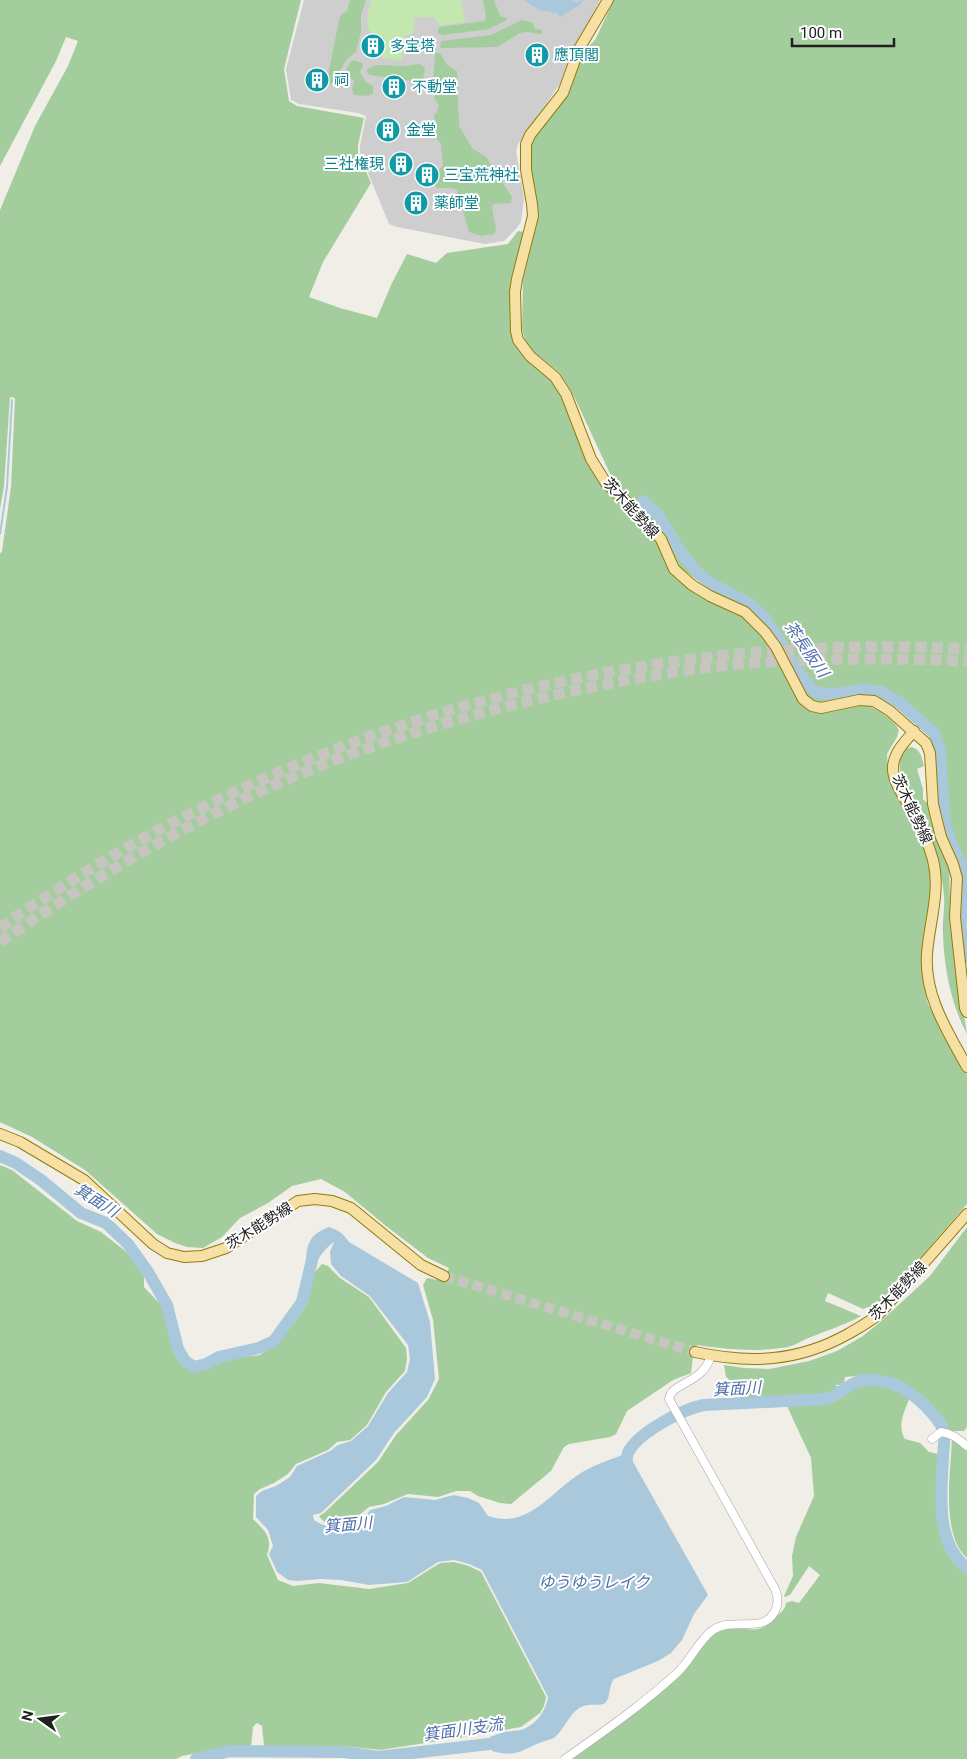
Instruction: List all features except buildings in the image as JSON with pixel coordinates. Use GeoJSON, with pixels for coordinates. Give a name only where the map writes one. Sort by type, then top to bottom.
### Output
{"type":"FeatureCollection","features":[{"type":"Feature","properties":{"kind":"main road","name":"茨木能勢線"},"geometry":{"type":"LineString","coordinates":[[608,0],[579,48],[563,92],[530,135],[526,144],[526,170],[533,216],[515,292],[518,340],[530,356],[556,377],[566,394],[591,459],[606,483],[628,503],[661,539],[674,569],[692,585],[710,596],[745,612],[765,632],[776,647],[803,699],[812,706],[821,708],[858,700],[874,701],[914,732],[897,752],[893,772],[897,784],[928,842],[934,863],[935,892],[927,955],[928,982],[933,1002],[967,1067]]}},
{"type":"Feature","properties":{"kind":"main road"},"geometry":{"type":"LineString","coordinates":[[914,732],[926,743],[930,754],[936,821],[957,878],[955,917],[967,1012]]}},
{"type":"Feature","properties":{"kind":"main road","name":"茨木能勢線"},"geometry":{"type":"LineString","coordinates":[[0,1134],[20,1142],[84,1180],[153,1244],[167,1254],[184,1257],[210,1254],[226,1248],[298,1201],[315,1199],[332,1201],[351,1208],[420,1265],[444,1276]]}},
{"type":"Feature","properties":{"kind":"main road","name":"茨木能勢線"},"geometry":{"type":"LineString","coordinates":[[696,1352],[713,1356],[760,1360],[816,1348],[852,1332],[871,1322],[880,1313],[967,1214]]}},
{"type":"Feature","properties":{"kind":"street"},"geometry":{"type":"LineString","coordinates":[[565,1759],[635,1707],[679,1671],[704,1638],[714,1629],[727,1624],[754,1625],[761,1623],[771,1616],[777,1604],[778,1596],[775,1589],[669,1399],[670,1394],[702,1372],[708,1366],[713,1356]]}},
{"type":"Feature","properties":{"kind":"street"},"geometry":{"type":"LineString","coordinates":[[932,1439],[941,1432],[958,1437],[967,1446]]}},
{"type":"Feature","properties":{"kind":"shaded area"},"geometry":{"type":"Polygon","coordinates":[[[304,0],[600,0],[567,64],[560,84],[518,144],[516,151],[524,198],[521,222],[504,241],[485,244],[389,224],[360,153],[366,116],[358,113],[299,104],[291,100],[286,69],[304,0]]]}},
{"type":"Feature","properties":{"kind":"green space"},"geometry":{"type":"Polygon","coordinates":[[[0,0],[301,0],[284,69],[289,101],[297,106],[364,118],[358,153],[371,183],[323,262],[309,297],[377,318],[407,254],[436,263],[447,253],[508,244],[518,231],[524,232],[511,279],[514,342],[519,350],[554,381],[563,396],[571,424],[587,460],[659,542],[666,562],[743,615],[774,648],[789,684],[823,712],[855,705],[868,706],[886,716],[899,730],[887,754],[888,772],[908,810],[932,864],[932,890],[922,956],[923,982],[928,1004],[967,1075],[967,1204],[876,1309],[868,1307],[863,1309],[828,1293],[825,1301],[861,1316],[786,1347],[750,1350],[697,1345],[691,1373],[673,1380],[627,1411],[616,1434],[610,1437],[569,1444],[564,1447],[551,1471],[511,1504],[500,1503],[478,1496],[470,1491],[456,1491],[438,1497],[408,1494],[384,1504],[369,1507],[358,1516],[325,1523],[319,1516],[378,1462],[396,1435],[428,1400],[439,1379],[433,1320],[423,1285],[427,1278],[444,1281],[449,1268],[428,1258],[345,1192],[321,1179],[292,1186],[268,1203],[240,1218],[222,1237],[203,1248],[187,1247],[157,1234],[85,1170],[32,1137],[0,1122],[0,554],[11,487],[15,398],[10,397],[4,486],[0,509],[0,210],[35,126],[68,66],[78,41],[66,37],[56,61],[0,166],[0,0]]]}},
{"type":"Feature","properties":{"kind":"green space"},"geometry":{"type":"Polygon","coordinates":[[[350,0],[366,0],[361,15],[361,32],[356,52],[347,59],[331,85],[327,80],[340,16],[347,11],[350,0]]]}},
{"type":"Feature","properties":{"kind":"green space"},"geometry":{"type":"Polygon","coordinates":[[[371,0],[461,0],[465,19],[463,23],[439,25],[435,18],[432,17],[415,17],[413,34],[404,36],[401,60],[382,58],[385,50],[385,39],[380,34],[370,32],[367,25],[371,0]]]}},
{"type":"Feature","properties":{"kind":"green space"},"geometry":{"type":"Polygon","coordinates":[[[483,0],[494,0],[500,16],[507,20],[489,29],[443,35],[438,33],[440,27],[484,21],[486,18],[483,0]]]}},
{"type":"Feature","properties":{"kind":"green space"},"geometry":{"type":"Polygon","coordinates":[[[614,0],[967,0],[967,929],[961,868],[945,839],[939,806],[937,757],[930,736],[888,700],[876,694],[859,694],[829,703],[818,704],[806,697],[750,600],[713,588],[697,580],[680,567],[666,537],[612,478],[572,392],[559,372],[533,351],[525,340],[522,328],[523,280],[538,217],[531,171],[530,145],[534,136],[568,94],[584,51],[595,40],[614,0]]]}},
{"type":"Feature","properties":{"kind":"green space"},"geometry":{"type":"Polygon","coordinates":[[[522,20],[533,23],[535,29],[542,30],[542,34],[520,33],[497,47],[440,48],[441,41],[491,35],[522,20]]]}},
{"type":"Feature","properties":{"kind":"green space"},"geometry":{"type":"Polygon","coordinates":[[[435,53],[440,53],[447,65],[457,71],[459,126],[472,148],[486,157],[512,197],[511,203],[494,204],[492,207],[496,230],[494,234],[481,236],[469,232],[457,190],[452,188],[436,188],[434,173],[443,166],[441,144],[436,138],[434,114],[437,112],[439,105],[434,98],[436,91],[433,86],[435,53]]]}},
{"type":"Feature","properties":{"kind":"green space"},"geometry":{"type":"Polygon","coordinates":[[[354,60],[362,63],[363,66],[360,72],[365,81],[373,86],[373,93],[368,96],[354,95],[352,89],[354,81],[346,74],[348,66],[354,60]]]}},
{"type":"Feature","properties":{"kind":"green space"},"geometry":{"type":"Polygon","coordinates":[[[420,64],[425,68],[423,79],[420,82],[370,75],[367,72],[367,69],[377,65],[404,66],[420,64]]]}},
{"type":"Feature","properties":{"kind":"green space"},"geometry":{"type":"Polygon","coordinates":[[[912,747],[922,757],[924,766],[917,769],[923,789],[923,799],[930,806],[935,833],[949,866],[951,932],[967,1034],[953,998],[947,973],[943,929],[944,896],[939,865],[932,846],[908,797],[899,764],[902,753],[912,747]]]}},
{"type":"Feature","properties":{"kind":"green space"},"geometry":{"type":"Polygon","coordinates":[[[0,1165],[12,1170],[77,1221],[101,1232],[138,1264],[144,1274],[144,1287],[163,1307],[174,1352],[181,1364],[194,1371],[222,1359],[260,1355],[276,1344],[305,1302],[313,1274],[322,1264],[328,1266],[340,1278],[369,1297],[406,1348],[405,1371],[386,1392],[367,1425],[350,1440],[337,1442],[328,1450],[296,1464],[288,1474],[254,1494],[253,1519],[267,1535],[269,1549],[267,1555],[278,1580],[293,1586],[319,1583],[369,1589],[408,1583],[440,1563],[454,1562],[481,1572],[546,1697],[540,1713],[521,1727],[380,1750],[344,1746],[264,1746],[262,1726],[257,1723],[253,1727],[251,1747],[230,1747],[182,1756],[176,1759],[0,1759],[0,1165]]]}},
{"type":"Feature","properties":{"kind":"green space"},"geometry":{"type":"Polygon","coordinates":[[[967,1227],[967,1427],[964,1431],[946,1431],[929,1403],[918,1393],[892,1380],[862,1376],[845,1377],[844,1383],[836,1383],[836,1386],[843,1386],[834,1392],[822,1395],[741,1398],[740,1389],[726,1377],[724,1365],[769,1369],[809,1361],[837,1351],[863,1336],[930,1276],[967,1227]]]}},
{"type":"Feature","properties":{"kind":"green space"},"geometry":{"type":"Polygon","coordinates":[[[864,1384],[888,1387],[910,1397],[901,1424],[905,1439],[920,1443],[929,1452],[947,1456],[945,1514],[947,1529],[957,1554],[967,1564],[967,1759],[571,1759],[681,1674],[707,1640],[716,1632],[726,1628],[761,1628],[769,1624],[782,1612],[786,1603],[792,1601],[799,1603],[820,1575],[809,1566],[790,1595],[784,1596],[793,1576],[792,1556],[796,1537],[814,1496],[811,1458],[787,1406],[830,1403],[864,1384]]]}},
{"type":"Feature","properties":{"kind":"green space"},"geometry":{"type":"Polygon","coordinates":[[[952,1438],[967,1448],[967,1558],[953,1534],[950,1518],[949,1484],[952,1438]]]}},
{"type":"Feature","properties":{"kind":"water"},"geometry":{"type":"Polygon","coordinates":[[[524,0],[571,0],[577,3],[581,0],[583,1],[560,17],[557,13],[539,10],[524,0]]]}},
{"type":"Feature","properties":{"kind":"water","name":"ゆうゆうレイク"},"geometry":{"type":"Polygon","coordinates":[[[329,1227],[340,1232],[349,1242],[418,1283],[430,1322],[435,1379],[427,1397],[394,1433],[376,1460],[321,1513],[313,1515],[314,1520],[326,1526],[338,1526],[363,1520],[370,1510],[386,1506],[404,1497],[435,1500],[454,1495],[479,1503],[488,1516],[502,1519],[514,1518],[536,1508],[588,1469],[628,1453],[708,1595],[694,1614],[682,1640],[671,1653],[658,1661],[614,1679],[605,1703],[579,1708],[554,1738],[517,1753],[506,1754],[492,1751],[490,1737],[503,1732],[521,1730],[531,1725],[543,1712],[548,1697],[482,1570],[454,1560],[438,1562],[407,1582],[369,1585],[341,1580],[297,1581],[288,1580],[277,1572],[269,1554],[273,1546],[268,1530],[256,1517],[256,1496],[290,1477],[297,1466],[330,1451],[338,1445],[351,1441],[368,1426],[388,1393],[407,1372],[410,1359],[408,1345],[370,1296],[341,1276],[331,1264],[330,1252],[334,1242],[315,1264],[312,1272],[306,1271],[306,1255],[309,1243],[321,1230],[329,1227]]]}},
{"type":"Feature","properties":{"kind":"waterway"},"geometry":{"type":"LineString","coordinates":[[0,534],[7,487],[12,400]]}},
{"type":"Feature","properties":{"kind":"waterway","name":"茶長阪川"},"geometry":{"type":"LineString","coordinates":[[643,501],[659,516],[679,550],[699,574],[712,584],[748,603],[765,618],[799,673],[812,690],[827,694],[864,689],[881,692],[900,703],[934,733],[940,751],[945,825],[954,851],[966,872],[960,923],[967,957]]}},
{"type":"Feature","properties":{"kind":"waterway","name":"箕面川"},"geometry":{"type":"LineString","coordinates":[[0,1156],[16,1163],[41,1180],[81,1213],[106,1223],[128,1244],[148,1272],[167,1305],[178,1349],[185,1361],[194,1367],[206,1364],[219,1357],[259,1348],[274,1341],[302,1302],[313,1256]]}},
{"type":"Feature","properties":{"kind":"waterway","name":"箕面川"},"geometry":{"type":"LineString","coordinates":[[626,1469],[628,1453],[633,1445],[650,1430],[695,1407],[825,1399],[836,1395],[859,1381],[884,1381],[910,1393],[931,1412],[943,1428],[942,1517],[949,1545],[957,1558],[967,1568]]}},
{"type":"Feature","properties":{"kind":"waterway"},"geometry":{"type":"LineString","coordinates":[[836,1384],[850,1384]]}},
{"type":"Feature","properties":{"kind":"waterway","name":"箕面川支流"},"geometry":{"type":"LineString","coordinates":[[196,1759],[230,1751],[344,1752],[378,1757],[506,1742]]}},
{"type":"Feature","properties":{"kind":"tunnel"},"geometry":{"type":"LineString","coordinates":[[0,928],[108,859],[221,799],[338,748],[460,708],[584,677],[711,657],[839,647],[967,649]]}},
{"type":"Feature","properties":{"kind":"tunnel"},"geometry":{"type":"LineString","coordinates":[[0,942],[90,883],[137,855],[233,804],[332,761],[455,720],[577,690],[719,666],[825,660],[967,661]]}},
{"type":"Feature","properties":{"kind":"tunnel"},"geometry":{"type":"LineString","coordinates":[[444,1276],[695,1352]]}},
{"type":"Feature","properties":{"kind":"place","name":"多宝塔"},"geometry":{"type":"Point","coordinates":[373,46]}},
{"type":"Feature","properties":{"kind":"place","name":"應頂閣"},"geometry":{"type":"Point","coordinates":[537,55]}},
{"type":"Feature","properties":{"kind":"place","name":"祠"},"geometry":{"type":"Point","coordinates":[317,80]}},
{"type":"Feature","properties":{"kind":"place","name":"不動堂"},"geometry":{"type":"Point","coordinates":[394,87]}},
{"type":"Feature","properties":{"kind":"place","name":"金堂"},"geometry":{"type":"Point","coordinates":[388,130]}},
{"type":"Feature","properties":{"kind":"place","name":"三社権現"},"geometry":{"type":"Point","coordinates":[401,164]}},
{"type":"Feature","properties":{"kind":"place","name":"三宝荒神社"},"geometry":{"type":"Point","coordinates":[427,175]}},
{"type":"Feature","properties":{"kind":"place","name":"薬師堂"},"geometry":{"type":"Point","coordinates":[416,203]}}]}
